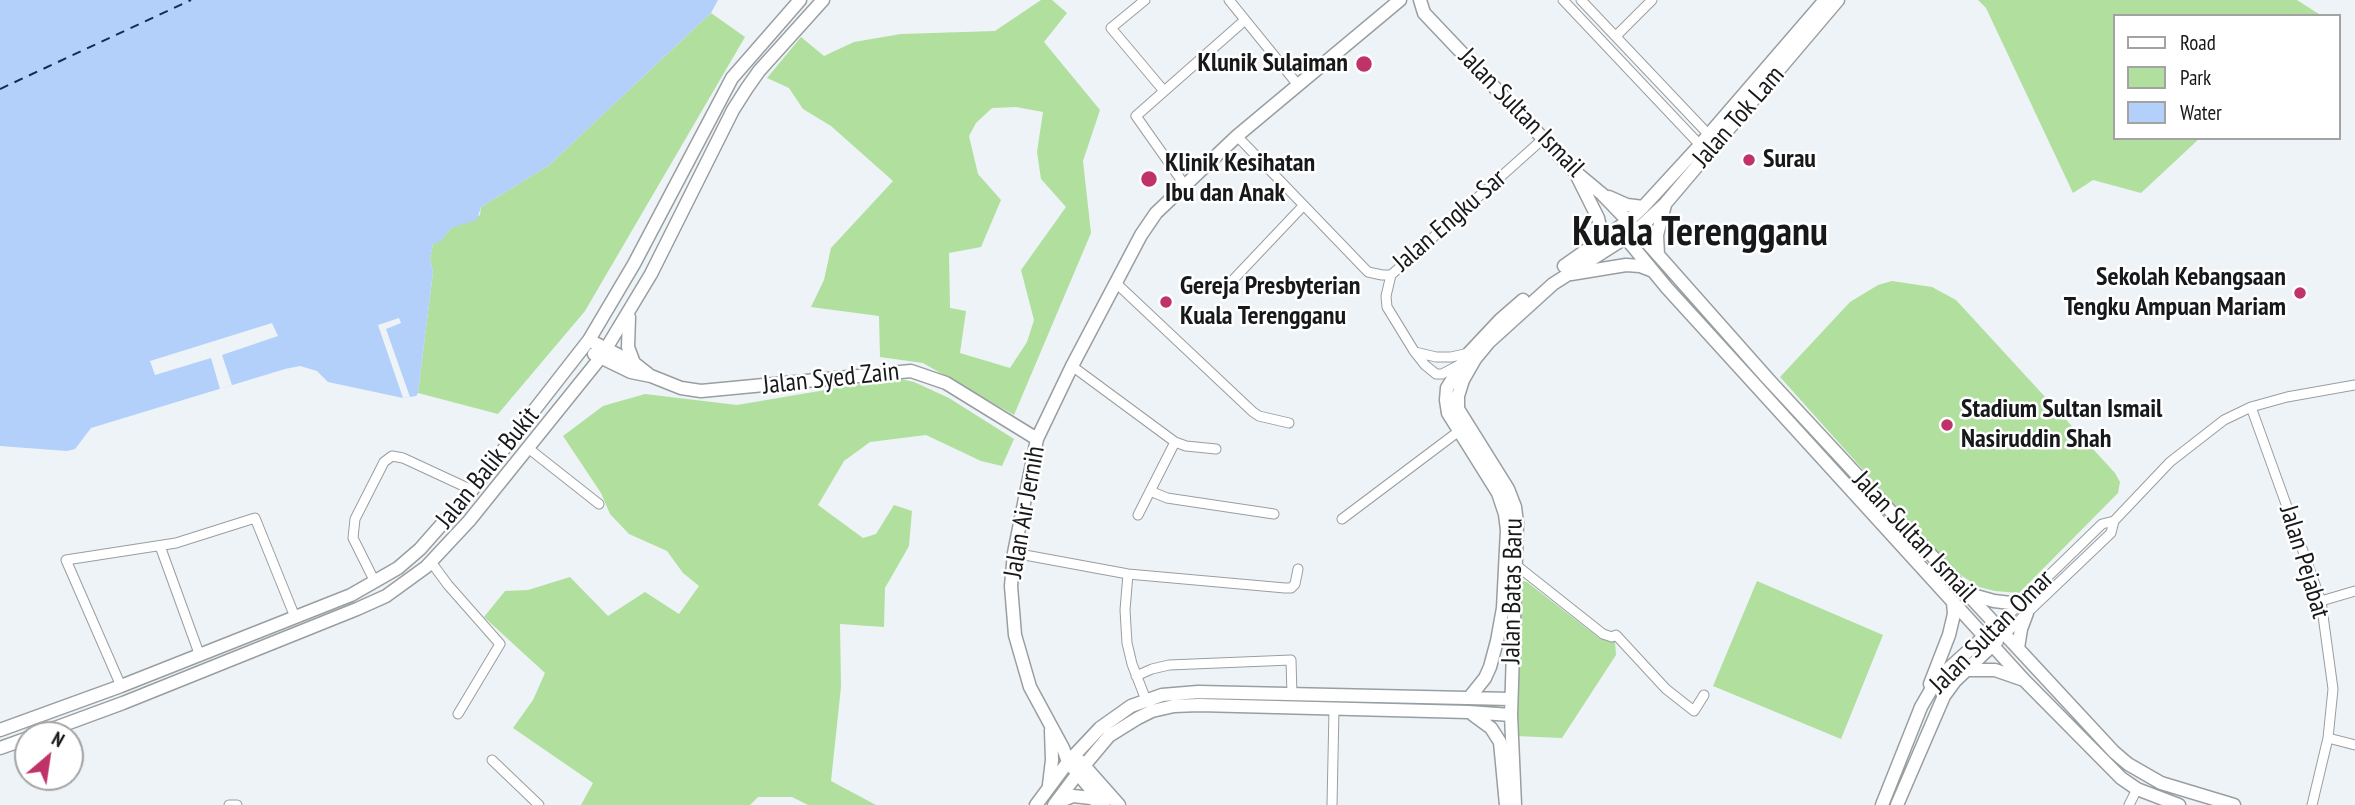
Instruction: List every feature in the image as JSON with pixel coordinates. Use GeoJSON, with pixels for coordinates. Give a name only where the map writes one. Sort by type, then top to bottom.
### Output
{"type":"FeatureCollection","features":[{"type":"Feature","properties":{"kind":"main road","name":"Jalan Balik Bukit"},"geometry":{"type":"LineString","coordinates":[[0,730],[200,656],[351,595],[398,568],[420,549],[472,490],[586,344],[634,264],[720,98],[745,62],[800,0]]}},
{"type":"Feature","properties":{"kind":"main road","name":"Jalan Balik Bukit"},"geometry":{"type":"LineString","coordinates":[[73,721],[386,596],[431,562],[452,542],[604,353],[629,313],[747,88],[823,0]]}},
{"type":"Feature","properties":{"kind":"main road","name":"Jalan Air Jernih"},"geometry":{"type":"LineString","coordinates":[[1081,769],[1068,755],[1030,687],[1015,635],[1012,586],[1014,553],[1037,439],[1072,366],[1148,223],[1184,184],[1237,136],[1400,0]]}},
{"type":"Feature","properties":{"kind":"main road","name":"Jalan Sultan Ismail"},"geometry":{"type":"LineString","coordinates":[[1406,0],[1422,6],[1572,169],[1602,194],[1630,230],[1653,271],[2025,681],[2121,778],[2137,789],[2179,805]]}},
{"type":"Feature","properties":{"kind":"main road","name":"Jalan Tok Lam"},"geometry":{"type":"LineString","coordinates":[[1630,230],[1643,207],[1705,140],[1815,6],[1825,0]]}},
{"type":"Feature","properties":{"kind":"main road","name":"Jalan Tok Lam"},"geometry":{"type":"LineString","coordinates":[[1630,230],[1665,204],[1838,0]]}},
{"type":"Feature","properties":{"kind":"main road"},"geometry":{"type":"LineString","coordinates":[[1572,169],[1598,218],[1601,240],[1597,254]]}},
{"type":"Feature","properties":{"kind":"main road"},"geometry":{"type":"LineString","coordinates":[[1602,194],[1627,205],[1643,207]]}},
{"type":"Feature","properties":{"kind":"main road"},"geometry":{"type":"LineString","coordinates":[[1658,256],[1657,235],[1665,204]]}},
{"type":"Feature","properties":{"kind":"main road","name":"Jalan Sultan Ismail"},"geometry":{"type":"LineString","coordinates":[[1630,230],[1658,256],[1768,379],[2114,752],[2128,764],[2161,783],[2234,805]]}},
{"type":"Feature","properties":{"kind":"main road","name":"Jalan Batas Baru"},"geometry":{"type":"LineString","coordinates":[[1469,698],[1485,678],[1497,641],[1503,608],[1507,530],[1498,493],[1448,413],[1446,400],[1450,381],[1469,353],[1510,311],[1601,240],[1630,230]]}},
{"type":"Feature","properties":{"kind":"main road","name":"Jalan Batas Baru"},"geometry":{"type":"LineString","coordinates":[[1516,805],[1511,715],[1517,523],[1515,507],[1508,489],[1458,409],[1458,396],[1463,380],[1475,359],[1489,342],[1553,284],[1630,230]]}},
{"type":"Feature","properties":{"kind":"main road"},"geometry":{"type":"LineString","coordinates":[[1566,275],[1626,265],[1653,271]]}},
{"type":"Feature","properties":{"kind":"main road"},"geometry":{"type":"LineString","coordinates":[[629,313],[628,347],[634,363]]}},
{"type":"Feature","properties":{"kind":"main road"},"geometry":{"type":"LineString","coordinates":[[586,344],[634,363],[651,376]]}},
{"type":"Feature","properties":{"kind":"main road"},"geometry":{"type":"LineString","coordinates":[[604,353],[631,372],[651,376]]}},
{"type":"Feature","properties":{"kind":"main road","name":"Jalan Syed Zain"},"geometry":{"type":"LineString","coordinates":[[651,376],[681,388],[701,391],[911,371],[946,383],[1037,439]]}},
{"type":"Feature","properties":{"kind":"main road"},"geometry":{"type":"LineString","coordinates":[[1965,592],[2023,608],[2018,648]]}},
{"type":"Feature","properties":{"kind":"main road"},"geometry":{"type":"LineString","coordinates":[[1921,707],[1949,635],[1954,614],[1953,602]]}},
{"type":"Feature","properties":{"kind":"main road"},"geometry":{"type":"LineString","coordinates":[[1897,805],[1939,705],[1955,681],[1968,670],[1989,641],[2001,630]]}},
{"type":"Feature","properties":{"kind":"main road","name":"Jalan Sultan Omar"},"geometry":{"type":"LineString","coordinates":[[1882,805],[1921,707],[1932,688],[1947,671],[1989,641]]}},
{"type":"Feature","properties":{"kind":"main road"},"geometry":{"type":"LineString","coordinates":[[1968,670],[1995,670],[2025,681]]}},
{"type":"Feature","properties":{"kind":"main road"},"geometry":{"type":"LineString","coordinates":[[1036,805],[1068,755],[1117,715],[1162,695],[1198,692],[1511,699]]}},
{"type":"Feature","properties":{"kind":"main road"},"geometry":{"type":"LineString","coordinates":[[1055,804],[1109,736],[1152,711],[1174,706],[1511,715]]}},
{"type":"Feature","properties":{"kind":"main road"},"geometry":{"type":"LineString","coordinates":[[1468,712],[1491,728],[1500,742],[1506,805]]}},
{"type":"Feature","properties":{"kind":"main road"},"geometry":{"type":"LineString","coordinates":[[1048,789],[1052,760],[1051,727]]}},
{"type":"Feature","properties":{"kind":"main road"},"geometry":{"type":"LineString","coordinates":[[1098,748],[1098,779]]}},
{"type":"Feature","properties":{"kind":"main road"},"geometry":{"type":"LineString","coordinates":[[1081,769],[1098,779],[1119,805]]}},
{"type":"Feature","properties":{"kind":"main road"},"geometry":{"type":"LineString","coordinates":[[1081,769],[1104,804]]}},
{"type":"Feature","properties":{"kind":"main road"},"geometry":{"type":"LineString","coordinates":[[1055,804],[1065,797],[1073,796],[1091,798],[1104,804]]}},
{"type":"Feature","properties":{"kind":"street"},"geometry":{"type":"LineString","coordinates":[[1145,0],[1111,28],[1164,91]]}},
{"type":"Feature","properties":{"kind":"street"},"geometry":{"type":"LineString","coordinates":[[1229,0],[1298,85]]}},
{"type":"Feature","properties":{"kind":"street"},"geometry":{"type":"LineString","coordinates":[[1563,0],[1606,46],[1705,140]]}},
{"type":"Feature","properties":{"kind":"street"},"geometry":{"type":"LineString","coordinates":[[1581,0],[1616,36],[1705,140]]}},
{"type":"Feature","properties":{"kind":"street"},"geometry":{"type":"LineString","coordinates":[[1616,36],[1652,0]]}},
{"type":"Feature","properties":{"kind":"street"},"geometry":{"type":"LineString","coordinates":[[1184,184],[1136,116],[1245,20]]}},
{"type":"Feature","properties":{"kind":"street","name":"Jalan Engku Sar"},"geometry":{"type":"LineString","coordinates":[[1237,136],[1368,272],[1391,275],[1544,138]]}},
{"type":"Feature","properties":{"kind":"street"},"geometry":{"type":"LineString","coordinates":[[1231,282],[1303,206]]}},
{"type":"Feature","properties":{"kind":"street"},"geometry":{"type":"LineString","coordinates":[[1391,275],[1385,296],[1387,307],[1414,351],[1436,374],[1442,374],[1460,364]]}},
{"type":"Feature","properties":{"kind":"street"},"geometry":{"type":"LineString","coordinates":[[1116,283],[1253,412],[1289,423]]}},
{"type":"Feature","properties":{"kind":"street"},"geometry":{"type":"LineString","coordinates":[[1414,351],[1436,358],[1469,353]]}},
{"type":"Feature","properties":{"kind":"street"},"geometry":{"type":"LineString","coordinates":[[1072,366],[1175,442],[1216,449]]}},
{"type":"Feature","properties":{"kind":"street","name":"Jalan Sultan Omar"},"geometry":{"type":"LineString","coordinates":[[2023,608],[2067,574],[2110,533],[2114,521],[2180,453],[2224,420],[2251,407],[2287,397],[2355,385]]}},
{"type":"Feature","properties":{"kind":"street","name":"Jalan Pejabat"},"geometry":{"type":"LineString","coordinates":[[2251,407],[2321,601],[2333,689],[2328,738],[2312,805]]}},
{"type":"Feature","properties":{"kind":"street"},"geometry":{"type":"LineString","coordinates":[[1342,519],[1459,431]]}},
{"type":"Feature","properties":{"kind":"street"},"geometry":{"type":"LineString","coordinates":[[1138,515],[1175,442]]}},
{"type":"Feature","properties":{"kind":"street"},"geometry":{"type":"LineString","coordinates":[[528,448],[599,504]]}},
{"type":"Feature","properties":{"kind":"street"},"geometry":{"type":"LineString","coordinates":[[375,582],[353,538],[355,519],[384,461],[392,457],[403,458],[472,490]]}},
{"type":"Feature","properties":{"kind":"street"},"geometry":{"type":"LineString","coordinates":[[1150,491],[1167,498],[1274,514]]}},
{"type":"Feature","properties":{"kind":"street"},"geometry":{"type":"LineString","coordinates":[[121,686],[66,560],[176,543],[255,518],[295,617]]}},
{"type":"Feature","properties":{"kind":"street","name":"Jalan Sultan Omar"},"geometry":{"type":"LineString","coordinates":[[2001,630],[2059,566],[2102,524],[2114,521]]}},
{"type":"Feature","properties":{"kind":"street"},"geometry":{"type":"LineString","coordinates":[[160,545],[200,656]]}},
{"type":"Feature","properties":{"kind":"street"},"geometry":{"type":"LineString","coordinates":[[1014,553],[1128,574],[1285,588],[1291,588],[1295,584],[1298,569]]}},
{"type":"Feature","properties":{"kind":"street"},"geometry":{"type":"LineString","coordinates":[[431,562],[500,644],[458,713]]}},
{"type":"Feature","properties":{"kind":"street"},"geometry":{"type":"LineString","coordinates":[[1516,565],[1603,634],[1612,637],[1616,635],[1667,690],[1694,711],[1704,695]]}},
{"type":"Feature","properties":{"kind":"street"},"geometry":{"type":"LineString","coordinates":[[2059,566],[2067,574]]}},
{"type":"Feature","properties":{"kind":"street"},"geometry":{"type":"LineString","coordinates":[[1128,574],[1125,610],[1127,643],[1146,700]]}},
{"type":"Feature","properties":{"kind":"street"},"geometry":{"type":"LineString","coordinates":[[2321,601],[2355,591]]}},
{"type":"Feature","properties":{"kind":"street"},"geometry":{"type":"LineString","coordinates":[[1136,676],[1152,668],[1169,666],[1292,660],[1292,695]]}},
{"type":"Feature","properties":{"kind":"street"},"geometry":{"type":"LineString","coordinates":[[1332,805],[1334,709]]}},
{"type":"Feature","properties":{"kind":"street"},"geometry":{"type":"LineString","coordinates":[[2328,738],[2355,745]]}},
{"type":"Feature","properties":{"kind":"street"},"geometry":{"type":"LineString","coordinates":[[492,760],[539,805]]}},
{"type":"Feature","properties":{"kind":"street"},"geometry":{"type":"LineString","coordinates":[[2129,805],[2137,789]]}},
{"type":"Feature","properties":{"kind":"green space"},"geometry":{"type":"Polygon","coordinates":[[[1041,0],[1052,0],[1067,13],[1044,42],[1100,110],[1083,161],[1091,233],[1014,415],[923,363],[880,357],[879,316],[811,307],[824,280],[831,248],[893,181],[831,126],[803,109],[789,88],[767,78],[801,37],[824,56],[854,42],[901,34],[995,31],[1041,0]],[[1016,107],[992,108],[976,123],[969,136],[978,174],[1001,200],[981,247],[949,253],[950,308],[966,311],[960,353],[1010,368],[1027,342],[1034,320],[1021,270],[1066,207],[1041,179],[1037,152],[1043,112],[1016,107]]]}},
{"type":"Feature","properties":{"kind":"green space"},"geometry":{"type":"Polygon","coordinates":[[[1978,0],[2297,0],[2319,14],[2114,14],[2114,140],[2198,140],[2141,193],[2093,180],[2073,193],[1986,8],[1978,0]]]}},
{"type":"Feature","properties":{"kind":"green space"},"geometry":{"type":"Polygon","coordinates":[[[711,13],[745,37],[585,311],[498,414],[418,393],[433,272],[430,258],[433,244],[443,238],[451,228],[480,215],[481,207],[548,166],[711,13]]]}},
{"type":"Feature","properties":{"kind":"green space","name":"Stadium Sultan Ismail Nasiruddin Shah"},"geometry":{"type":"Polygon","coordinates":[[[1892,281],[1932,287],[1956,300],[2115,473],[2120,482],[2118,493],[2019,593],[1979,587],[1953,570],[1780,377],[1850,302],[1878,285],[1892,281]]]}},
{"type":"Feature","properties":{"kind":"green space"},"geometry":{"type":"Polygon","coordinates":[[[896,378],[914,382],[949,398],[1014,439],[1002,466],[981,461],[926,435],[870,442],[844,461],[818,505],[863,538],[876,534],[894,505],[912,511],[909,546],[885,588],[884,627],[840,624],[841,687],[831,781],[876,805],[808,805],[792,797],[758,797],[750,805],[581,805],[593,783],[513,728],[533,700],[545,673],[484,617],[505,591],[528,590],[570,577],[608,616],[645,592],[679,614],[699,586],[683,573],[667,551],[629,534],[610,514],[601,493],[563,436],[603,406],[645,394],[737,405],[896,378]]]}},
{"type":"Feature","properties":{"kind":"green space"},"geometry":{"type":"Polygon","coordinates":[[[1518,580],[1527,582],[1599,638],[1615,642],[1616,655],[1562,738],[1516,736],[1518,580]]]}},
{"type":"Feature","properties":{"kind":"green space"},"geometry":{"type":"Polygon","coordinates":[[[1757,581],[1883,635],[1841,739],[1713,686],[1757,581]]]}},
{"type":"Feature","properties":{"kind":"water"},"geometry":{"type":"Polygon","coordinates":[[[0,0],[718,0],[711,13],[548,166],[481,207],[477,220],[451,228],[441,241],[433,244],[430,258],[433,272],[416,396],[403,398],[328,382],[317,371],[300,366],[91,428],[75,449],[67,451],[0,446],[0,0]]]}},
{"type":"Feature","properties":{"kind":"pier"},"geometry":{"type":"Polygon","coordinates":[[[399,318],[401,323],[386,329],[410,397],[403,398],[378,325],[399,318]]]}},
{"type":"Feature","properties":{"kind":"pier"},"geometry":{"type":"Polygon","coordinates":[[[272,323],[278,336],[222,355],[232,385],[220,389],[211,358],[155,375],[150,361],[272,323]]]}},
{"type":"Feature","properties":{"kind":"ferry route"},"geometry":{"type":"LineString","coordinates":[[0,89],[191,0]]}},
{"type":"Feature","properties":{"kind":"place","name":"Klunik Sulaiman"},"geometry":{"type":"Point","coordinates":[1364,64]}},
{"type":"Feature","properties":{"kind":"place","name":"Surau"},"geometry":{"type":"Point","coordinates":[1749,160]}},
{"type":"Feature","properties":{"kind":"place","name":"Klinik Kesihatan Ibu dan Anak"},"geometry":{"type":"Point","coordinates":[1149,179]}},
{"type":"Feature","properties":{"kind":"place","name":"Sekolah Kebangsaan Tengku Ampuan Mariam"},"geometry":{"type":"Point","coordinates":[2300,293]}},
{"type":"Feature","properties":{"kind":"place","name":"Gereja Presbyterian Kuala Terengganu"},"geometry":{"type":"Point","coordinates":[1166,302]}},
{"type":"Feature","properties":{"kind":"place","name":"Stadium Sultan Ismail Nasiruddin Shah"},"geometry":{"type":"Point","coordinates":[1947,425]}},
{"type":"Feature","properties":{"kind":"district","name":"Kuala Terengganu"},"geometry":{"type":"Point","coordinates":[1700,234]}}]}
